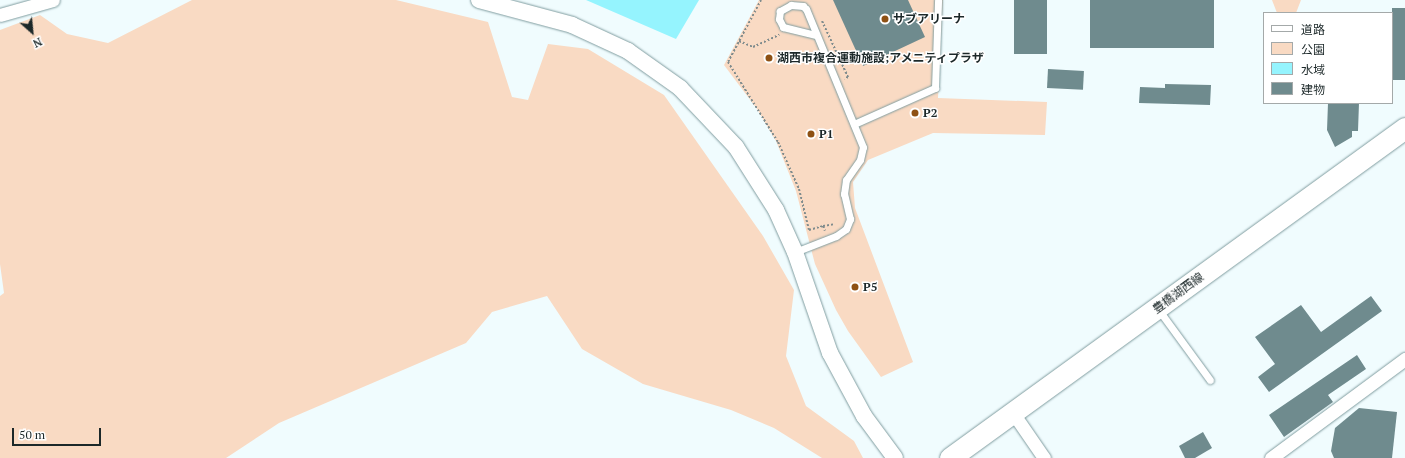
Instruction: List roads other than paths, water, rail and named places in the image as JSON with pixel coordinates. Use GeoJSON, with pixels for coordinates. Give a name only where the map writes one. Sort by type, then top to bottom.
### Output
{"type":"FeatureCollection","features":[{"type":"Feature","properties":{"kind":"main road","name":"豊橋湖西線"},"geometry":{"type":"LineString","coordinates":[[950,458],[1405,128]]}},
{"type":"Feature","properties":{"kind":"street"},"geometry":{"type":"LineString","coordinates":[[0,15],[53,0]]}},
{"type":"Feature","properties":{"kind":"street"},"geometry":{"type":"LineString","coordinates":[[479,0],[572,26],[628,51],[680,88],[736,147],[776,210],[795,252],[830,353],[864,416],[895,458]]}},
{"type":"Feature","properties":{"kind":"street"},"geometry":{"type":"LineString","coordinates":[[1272,458],[1405,359]]}},
{"type":"Feature","properties":{"kind":"street"},"geometry":{"type":"LineString","coordinates":[[1013,413],[1044,458]]}},
{"type":"Feature","properties":{"kind":"lane"},"geometry":{"type":"LineString","coordinates":[[854,124],[935,88],[938,0]]}},
{"type":"Feature","properties":{"kind":"lane"},"geometry":{"type":"LineString","coordinates":[[795,252],[844,232],[850,219],[844,194],[846,180],[860,160],[863,147],[816,35],[812,22],[803,6],[791,4],[780,11],[779,18],[783,27],[816,35]]}},
{"type":"Feature","properties":{"kind":"lane"},"geometry":{"type":"LineString","coordinates":[[1157,308],[1210,380]]}},
{"type":"Feature","properties":{"kind":"water"},"geometry":{"type":"Polygon","coordinates":[[[586,0],[699,0],[676,39],[586,0]]]}},
{"type":"Feature","properties":{"kind":"place","name":"サブアリーナ"},"geometry":{"type":"Point","coordinates":[885,19]}},
{"type":"Feature","properties":{"kind":"place","name":"湖西市複合運動施設;アメニティプラザ"},"geometry":{"type":"Point","coordinates":[769,58]}},
{"type":"Feature","properties":{"kind":"place","name":"P2"},"geometry":{"type":"Point","coordinates":[915,113]}},
{"type":"Feature","properties":{"kind":"place","name":"P1"},"geometry":{"type":"Point","coordinates":[811,134]}},
{"type":"Feature","properties":{"kind":"place","name":"P5"},"geometry":{"type":"Point","coordinates":[855,287]}}]}
